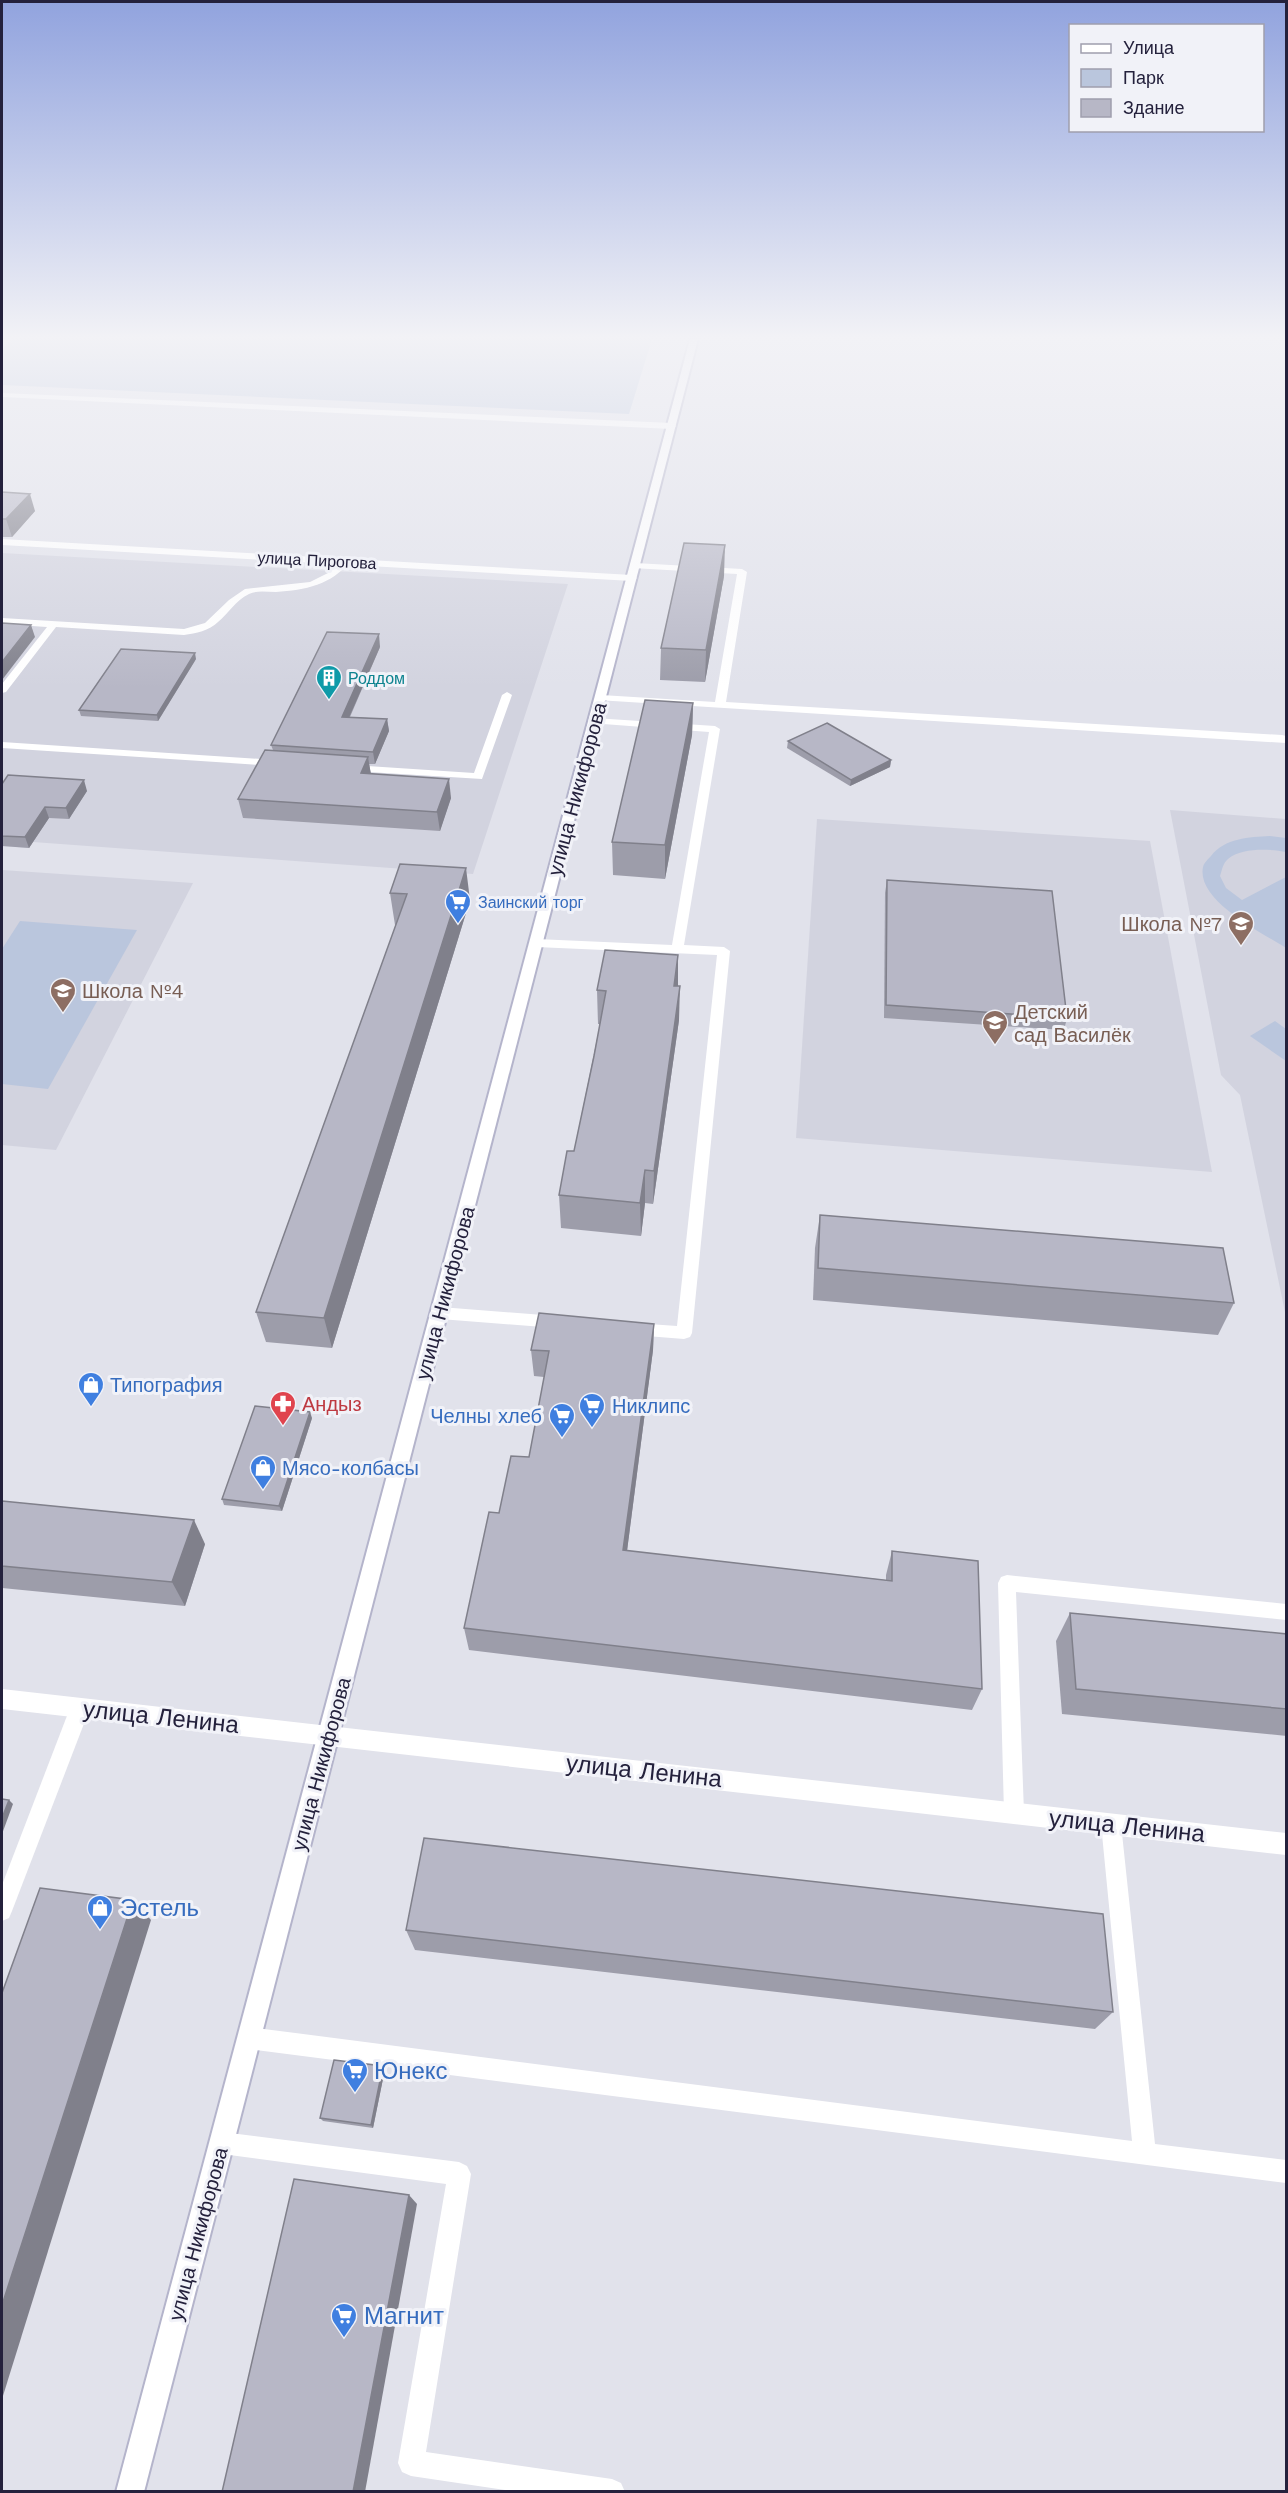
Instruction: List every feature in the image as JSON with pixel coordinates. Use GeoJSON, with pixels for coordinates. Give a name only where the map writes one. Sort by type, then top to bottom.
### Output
{"type":"FeatureCollection","features":[{"type":"Feature","properties":{"kind":"main road","name":"улица Никифорова"},"geometry":{"type":"LineString","coordinates":[[130,2492],[664,455]]}},
{"type":"Feature","properties":{"kind":"main road","name":"улица Пирогова"},"geometry":{"type":"LineString","coordinates":[[2,542],[346,561],[634,572]]}},
{"type":"Feature","properties":{"kind":"main road","name":"улица Ленина"},"geometry":{"type":"LineString","coordinates":[[2,1699],[1287,1844]]}},
{"type":"Feature","properties":{"kind":"lane"},"geometry":{"type":"LineString","coordinates":[[2,621],[184,632],[204,629],[212,625],[239,596],[249,590],[314,584],[339,571],[346,561]]}},
{"type":"Feature","properties":{"kind":"lane"},"geometry":{"type":"LineString","coordinates":[[634,572],[742,572],[720,705]]}},
{"type":"Feature","properties":{"kind":"lane"},"geometry":{"type":"LineString","coordinates":[[2,690],[54,624]]}},
{"type":"Feature","properties":{"kind":"lane"},"geometry":{"type":"LineString","coordinates":[[335,767],[478,777],[507,695]]}},
{"type":"Feature","properties":{"kind":"lane"},"geometry":{"type":"LineString","coordinates":[[601,698],[1287,740]]}},
{"type":"Feature","properties":{"kind":"lane"},"geometry":{"type":"LineString","coordinates":[[594,721],[715,729],[677,949]]}},
{"type":"Feature","properties":{"kind":"lane"},"geometry":{"type":"LineString","coordinates":[[2,745],[287,764]]}},
{"type":"Feature","properties":{"kind":"lane"},"geometry":{"type":"LineString","coordinates":[[536,943],[724,951],[684,1333],[614,1327]]}},
{"type":"Feature","properties":{"kind":"lane"},"geometry":{"type":"LineString","coordinates":[[440,1312],[567,1323]]}},
{"type":"Feature","properties":{"kind":"lane"},"geometry":{"type":"LineString","coordinates":[[1014,1813],[1007,1583],[1287,1612]]}},
{"type":"Feature","properties":{"kind":"lane"},"geometry":{"type":"LineString","coordinates":[[2,1911],[80,1708]]}},
{"type":"Feature","properties":{"kind":"lane"},"geometry":{"type":"LineString","coordinates":[[1111,1824],[1145,2154]]}},
{"type":"Feature","properties":{"kind":"lane"},"geometry":{"type":"LineString","coordinates":[[249,2038],[1287,2172]]}},
{"type":"Feature","properties":{"kind":"lane"},"geometry":{"type":"LineString","coordinates":[[222,2143],[459,2175],[411,2463],[612,2492]]}},
{"type":"Feature","properties":{"kind":"shaded area"},"geometry":{"type":"Polygon","coordinates":[[[2,553],[568,584],[473,874],[33,842],[29,848],[2,846],[2,553]]]}},
{"type":"Feature","properties":{"kind":"shaded area","name":"Школа №7"},"geometry":{"type":"Polygon","coordinates":[[[1170,810],[1286,819],[1286,1317],[1240,1095],[1221,1075],[1170,810]]]}},
{"type":"Feature","properties":{"kind":"shaded area","name":"Детский сад Василёк"},"geometry":{"type":"Polygon","coordinates":[[[817,819],[1150,841],[1212,1172],[796,1138],[817,819]]]}},
{"type":"Feature","properties":{"kind":"shaded area","name":"Школа №4"},"geometry":{"type":"Polygon","coordinates":[[[2,870],[193,883],[56,1150],[2,1145],[2,870]]]}},
{"type":"Feature","properties":{"kind":"green space"},"geometry":{"type":"Polygon","coordinates":[[[1270,836],[1286,838],[1286,852],[1265,850],[1241,852],[1226,861],[1220,876],[1226,888],[1242,900],[1286,877],[1286,948],[1233,915],[1210,892],[1204,880],[1204,864],[1223,845],[1246,838],[1270,836]]]}},
{"type":"Feature","properties":{"kind":"green space"},"geometry":{"type":"Polygon","coordinates":[[[20,921],[137,930],[48,1089],[2,1084],[2,949],[20,921]]]}},
{"type":"Feature","properties":{"kind":"green space"},"geometry":{"type":"Polygon","coordinates":[[[1275,1021],[1286,1029],[1286,1061],[1250,1036],[1275,1021]]]}},
{"type":"Feature","properties":{"kind":"building"},"geometry":{"type":"Polygon","coordinates":[[[2,492],[30,494],[6,519],[2,519],[2,492]]]}},
{"type":"Feature","properties":{"kind":"building"},"geometry":{"type":"Polygon","coordinates":[[[684,543],[725,545],[706,650],[661,648],[684,543]]]}},
{"type":"Feature","properties":{"kind":"building"},"geometry":{"type":"Polygon","coordinates":[[[2,623],[31,625],[2,662],[2,623]]]}},
{"type":"Feature","properties":{"kind":"building","name":"Роддом"},"geometry":{"type":"Polygon","coordinates":[[[327,632],[379,634],[342,717],[387,719],[373,752],[271,745],[327,632]]]}},
{"type":"Feature","properties":{"kind":"building"},"geometry":{"type":"Polygon","coordinates":[[[121,649],[195,653],[157,715],[79,710],[121,649]]]}},
{"type":"Feature","properties":{"kind":"building"},"geometry":{"type":"Polygon","coordinates":[[[645,700],[693,703],[665,845],[612,842],[645,700]]]}},
{"type":"Feature","properties":{"kind":"building"},"geometry":{"type":"Polygon","coordinates":[[[827,723],[891,760],[851,780],[788,741],[827,723]]]}},
{"type":"Feature","properties":{"kind":"building"},"geometry":{"type":"Polygon","coordinates":[[[265,750],[368,757],[361,773],[449,779],[437,812],[238,799],[265,750]]]}},
{"type":"Feature","properties":{"kind":"building"},"geometry":{"type":"Polygon","coordinates":[[[8,775],[84,780],[66,808],[45,807],[25,837],[2,836],[2,784],[8,775]]]}},
{"type":"Feature","properties":{"kind":"building"},"geometry":{"type":"Polygon","coordinates":[[[400,864],[466,868],[324,1318],[256,1312],[407,894],[390,893],[400,864]]]}},
{"type":"Feature","properties":{"kind":"building"},"geometry":{"type":"Polygon","coordinates":[[[887,880],[1052,891],[1067,1018],[886,1005],[887,880]]]}},
{"type":"Feature","properties":{"kind":"building"},"geometry":{"type":"Polygon","coordinates":[[[605,950],[678,955],[674,986],[680,986],[654,1171],[645,1170],[640,1203],[559,1195],[567,1151],[574,1151],[594,1056],[606,991],[597,990],[605,950]]]}},
{"type":"Feature","properties":{"kind":"building"},"geometry":{"type":"Polygon","coordinates":[[[820,1215],[1223,1248],[1234,1303],[818,1268],[820,1215]]]}},
{"type":"Feature","properties":{"kind":"building"},"geometry":{"type":"Polygon","coordinates":[[[539,1313],[654,1324],[623,1550],[892,1581],[892,1551],[978,1561],[982,1689],[464,1628],[489,1512],[499,1513],[511,1456],[529,1457],[549,1351],[531,1350],[539,1313]]]}},
{"type":"Feature","properties":{"kind":"building"},"geometry":{"type":"Polygon","coordinates":[[[255,1406],[310,1412],[279,1506],[222,1499],[255,1406]]]}},
{"type":"Feature","properties":{"kind":"building"},"geometry":{"type":"Polygon","coordinates":[[[2,1501],[194,1520],[172,1582],[2,1566],[2,1501]]]}},
{"type":"Feature","properties":{"kind":"building"},"geometry":{"type":"Polygon","coordinates":[[[1070,1613],[1287,1634],[1287,1709],[1076,1689],[1070,1613]]]}},
{"type":"Feature","properties":{"kind":"building"},"geometry":{"type":"Polygon","coordinates":[[[2,1799],[9,1800],[2,1818],[2,1799]]]}},
{"type":"Feature","properties":{"kind":"building"},"geometry":{"type":"Polygon","coordinates":[[[424,1838],[1103,1914],[1113,2012],[406,1930],[424,1838]]]}},
{"type":"Feature","properties":{"kind":"building"},"geometry":{"type":"Polygon","coordinates":[[[40,1888],[133,1900],[2,2305],[2,1993],[40,1888]]]}},
{"type":"Feature","properties":{"kind":"building"},"geometry":{"type":"Polygon","coordinates":[[[334,2060],[383,2066],[371,2125],[320,2118],[334,2060]]]}},
{"type":"Feature","properties":{"kind":"building"},"geometry":{"type":"Polygon","coordinates":[[[294,2179],[409,2195],[353,2492],[222,2492],[294,2179]]]}},
{"type":"Feature","properties":{"kind":"place","name":"Роддом"},"geometry":{"type":"Point","coordinates":[329,701]}},
{"type":"Feature","properties":{"kind":"place","name":"Заинский торг"},"geometry":{"type":"Point","coordinates":[458,925]}},
{"type":"Feature","properties":{"kind":"place","name":"Школа №7"},"geometry":{"type":"Point","coordinates":[1241,947]}},
{"type":"Feature","properties":{"kind":"place","name":"Школа №4"},"geometry":{"type":"Point","coordinates":[63,1014]}},
{"type":"Feature","properties":{"kind":"place","name":"Детский сад Василёк"},"geometry":{"type":"Point","coordinates":[995,1046]}},
{"type":"Feature","properties":{"kind":"place","name":"Типография"},"geometry":{"type":"Point","coordinates":[91,1408]}},
{"type":"Feature","properties":{"kind":"place","name":"Андыз"},"geometry":{"type":"Point","coordinates":[283,1427]}},
{"type":"Feature","properties":{"kind":"place","name":"Никлипс"},"geometry":{"type":"Point","coordinates":[592,1429]}},
{"type":"Feature","properties":{"kind":"place","name":"Челны хлеб"},"geometry":{"type":"Point","coordinates":[562,1439]}},
{"type":"Feature","properties":{"kind":"place","name":"Мясо-колбасы"},"geometry":{"type":"Point","coordinates":[263,1491]}},
{"type":"Feature","properties":{"kind":"place","name":"Эстель"},"geometry":{"type":"Point","coordinates":[100,1931]}},
{"type":"Feature","properties":{"kind":"place","name":"Юнекс"},"geometry":{"type":"Point","coordinates":[355,2094]}},
{"type":"Feature","properties":{"kind":"place","name":"Магнит"},"geometry":{"type":"Point","coordinates":[344,2339]}}]}
